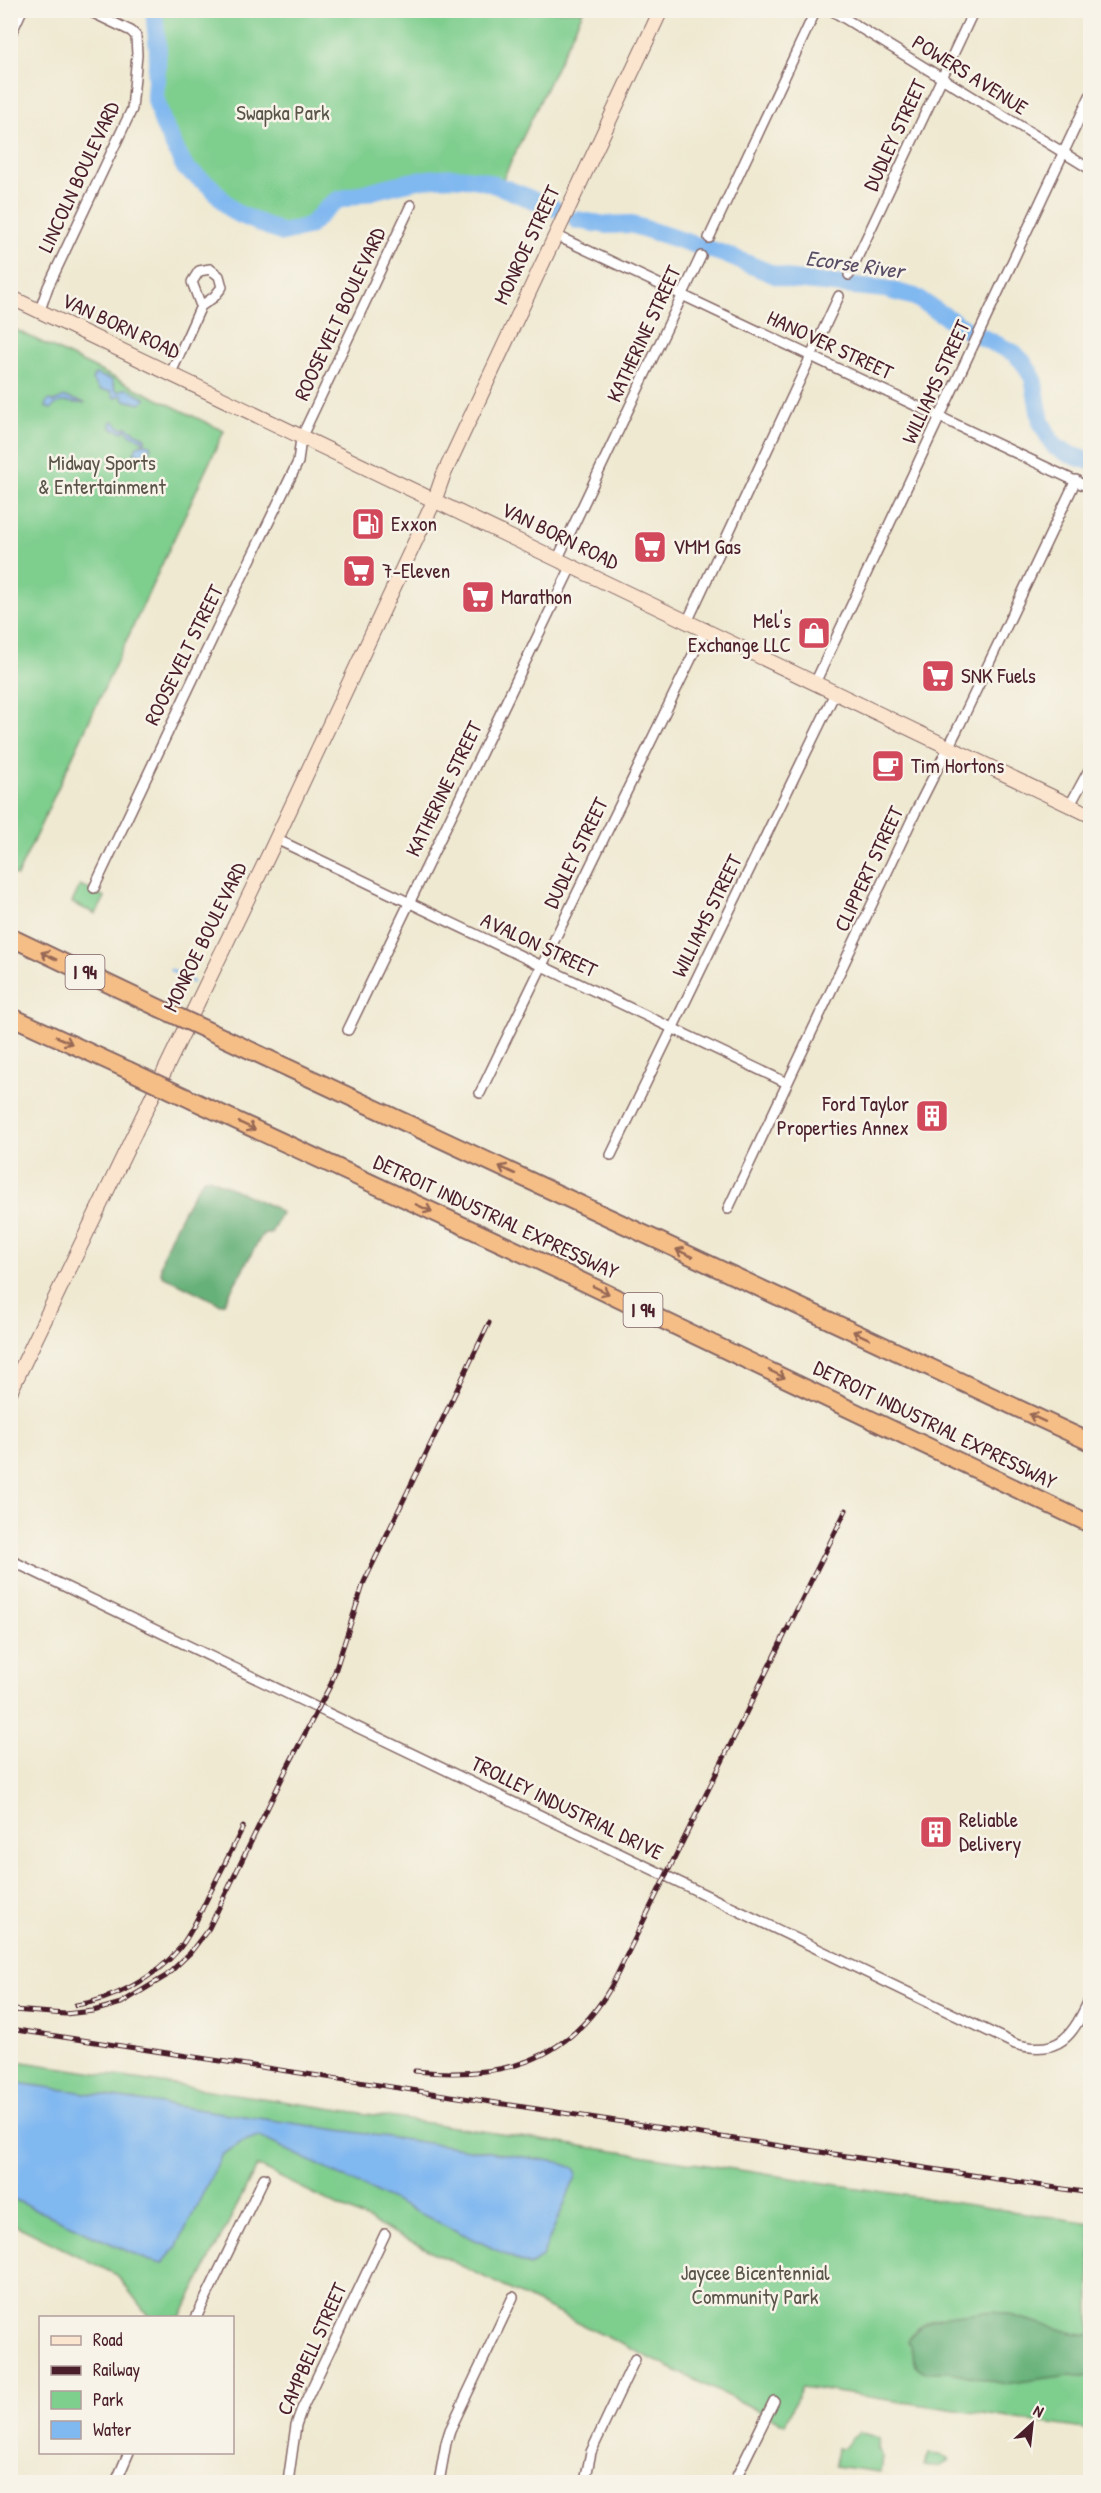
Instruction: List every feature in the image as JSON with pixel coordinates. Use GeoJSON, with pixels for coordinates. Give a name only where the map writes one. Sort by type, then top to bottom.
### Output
{"type":"FeatureCollection","features":[{"type":"Feature","properties":{"kind":"highway","name":"I 94"},"geometry":{"type":"LineString","coordinates":[[10,937],[1090,1442]]}},
{"type":"Feature","properties":{"kind":"highway","name":"DETROIT INDUSTRIAL EXPRESSWAY"},"geometry":{"type":"LineString","coordinates":[[10,1016],[561,1271],[1090,1524]]}},
{"type":"Feature","properties":{"kind":"street"},"geometry":{"type":"LineString","coordinates":[[10,36],[22,10]]}},
{"type":"Feature","properties":{"kind":"street","name":"LINCOLN BOULEVARD"},"geometry":{"type":"LineString","coordinates":[[40,310],[48,287],[132,109],[137,42],[131,31],[87,10]]}},
{"type":"Feature","properties":{"kind":"street","name":"MONROE STREET"},"geometry":{"type":"LineString","coordinates":[[435,499],[443,476],[661,10]]}},
{"type":"Feature","properties":{"kind":"street"},"geometry":{"type":"LineString","coordinates":[[709,238],[816,10]]}},
{"type":"Feature","properties":{"kind":"street","name":"POWERS AVENUE"},"geometry":{"type":"LineString","coordinates":[[831,10],[1090,169]]}},
{"type":"Feature","properties":{"kind":"street","name":"DUDLEY STREET"},"geometry":{"type":"LineString","coordinates":[[849,274],[974,10]]}},
{"type":"Feature","properties":{"kind":"street","name":"WILLIAMS STREET"},"geometry":{"type":"LineString","coordinates":[[815,683],[1090,96]]}},
{"type":"Feature","properties":{"kind":"street","name":"ROOSEVELT BOULEVARD"},"geometry":{"type":"LineString","coordinates":[[301,438],[411,205]]}},
{"type":"Feature","properties":{"kind":"street","name":"HANOVER STREET"},"geometry":{"type":"LineString","coordinates":[[557,230],[682,296],[1090,488]]}},
{"type":"Feature","properties":{"kind":"street","name":"KATHERINE STREET"},"geometry":{"type":"LineString","coordinates":[[558,558],[701,256]]}},
{"type":"Feature","properties":{"kind":"street"},"geometry":{"type":"LineString","coordinates":[[688,620],[839,296]]}},
{"type":"Feature","properties":{"kind":"street","name":"VAN BORN ROAD"},"geometry":{"type":"LineString","coordinates":[[10,297],[171,373],[301,438],[435,499],[705,628],[1090,815]]}},
{"type":"Feature","properties":{"kind":"street"},"geometry":{"type":"LineString","coordinates":[[171,373],[201,306]]}},
{"type":"Feature","properties":{"kind":"street","name":"ROOSEVELT STREET"},"geometry":{"type":"LineString","coordinates":[[94,888],[222,616],[298,462],[301,438]]}},
{"type":"Feature","properties":{"kind":"street","name":"CLIPPERT STREET"},"geometry":{"type":"LineString","coordinates":[[728,1209],[1076,480]]}},
{"type":"Feature","properties":{"kind":"street","name":"MONROE BOULEVARD"},"geometry":{"type":"LineString","coordinates":[[10,1392],[276,839],[435,499]]}},
{"type":"Feature","properties":{"kind":"street","name":"KATHERINE STREET"},"geometry":{"type":"LineString","coordinates":[[348,1030],[572,565]]}},
{"type":"Feature","properties":{"kind":"street","name":"DUDLEY STREET"},"geometry":{"type":"LineString","coordinates":[[480,1093],[705,628]]}},
{"type":"Feature","properties":{"kind":"street","name":"WILLIAMS STREET"},"geometry":{"type":"LineString","coordinates":[[611,1155],[835,693]]}},
{"type":"Feature","properties":{"kind":"street"},"geometry":{"type":"LineString","coordinates":[[1070,805],[1090,768]]}},
{"type":"Feature","properties":{"kind":"street","name":"AVALON STREET"},"geometry":{"type":"LineString","coordinates":[[276,839],[787,1083]]}},
{"type":"Feature","properties":{"kind":"street","name":"TROLLEY INDUSTRIAL DRIVE"},"geometry":{"type":"LineString","coordinates":[[10,1560],[1015,2044],[1040,2049],[1058,2044],[1074,2030],[1090,1998]]}},
{"type":"Feature","properties":{"kind":"street"},"geometry":{"type":"LineString","coordinates":[[197,2316],[264,2178]]}},
{"type":"Feature","properties":{"kind":"street","name":"CAMPBELL STREET"},"geometry":{"type":"LineString","coordinates":[[288,2482],[296,2425],[301,2411],[385,2234]]}},
{"type":"Feature","properties":{"kind":"street"},"geometry":{"type":"LineString","coordinates":[[439,2482],[450,2430],[513,2297]]}},
{"type":"Feature","properties":{"kind":"street"},"geometry":{"type":"LineString","coordinates":[[585,2482],[591,2452],[635,2359]]}},
{"type":"Feature","properties":{"kind":"street"},"geometry":{"type":"LineString","coordinates":[[734,2482],[774,2401]]}},
{"type":"Feature","properties":{"kind":"street"},"geometry":{"type":"LineString","coordinates":[[116,2482],[128,2454]]}},
{"type":"Feature","properties":{"kind":"green space","name":"Swapka Park"},"geometry":{"type":"Polygon","coordinates":[[[154,10],[583,11],[499,187],[459,178],[438,178],[398,185],[338,200],[309,226],[283,233],[234,212],[210,186],[185,168],[163,124],[155,96],[158,50],[154,10]]]}},
{"type":"Feature","properties":{"kind":"green space","name":"Midway Sports & Entertainment"},"geometry":{"type":"Polygon","coordinates":[[[10,327],[224,431],[17,876],[10,873],[10,327]]]}},
{"type":"Feature","properties":{"kind":"green space"},"geometry":{"type":"Polygon","coordinates":[[[80,885],[105,897],[96,914],[72,903],[80,885]]]}},
{"type":"Feature","properties":{"kind":"green space"},"geometry":{"type":"Polygon","coordinates":[[[204,1178],[209,1178],[275,1208],[281,1213],[271,1233],[262,1235],[224,1303],[220,1304],[162,1275],[161,1267],[169,1241],[183,1212],[204,1178]]]}},
{"type":"Feature","properties":{"kind":"green space","name":"Jaycee Bicentennial Community Park"},"geometry":{"type":"Polygon","coordinates":[[[10,2060],[1090,2223],[1090,2430],[802,2387],[785,2424],[257,2166],[182,2316],[148,2316],[117,2275],[11,2223],[10,2060]]]}},
{"type":"Feature","properties":{"kind":"green space"},"geometry":{"type":"Polygon","coordinates":[[[995,2311],[1074,2333],[1090,2335],[1090,2377],[1069,2375],[1005,2384],[950,2372],[926,2372],[917,2368],[908,2340],[924,2324],[947,2316],[995,2311]]]}},
{"type":"Feature","properties":{"kind":"green space"},"geometry":{"type":"Polygon","coordinates":[[[859,2432],[879,2438],[878,2450],[882,2456],[880,2472],[835,2466],[837,2447],[843,2448],[859,2432]]]}},
{"type":"Feature","properties":{"kind":"green space"},"geometry":{"type":"Polygon","coordinates":[[[929,2453],[940,2454],[949,2459],[935,2467],[924,2467],[929,2453]]]}},
{"type":"Feature","properties":{"kind":"water"},"geometry":{"type":"Polygon","coordinates":[[[95,374],[112,380],[118,392],[126,388],[146,399],[141,404],[124,400],[122,395],[114,398],[111,391],[100,390],[92,380],[95,374]]]}},
{"type":"Feature","properties":{"kind":"water"},"geometry":{"type":"Polygon","coordinates":[[[65,397],[85,403],[62,402],[51,409],[46,407],[49,400],[54,402],[65,397]]]}},
{"type":"Feature","properties":{"kind":"water"},"geometry":{"type":"Polygon","coordinates":[[[113,421],[121,428],[127,427],[145,438],[145,444],[151,445],[149,452],[144,456],[134,452],[137,446],[143,444],[143,440],[131,435],[126,429],[123,432],[111,428],[113,421]]]}},
{"type":"Feature","properties":{"kind":"water"},"geometry":{"type":"Polygon","coordinates":[[[11,2082],[558,2162],[574,2168],[577,2174],[542,2256],[530,2266],[258,2136],[242,2142],[222,2155],[177,2246],[162,2264],[147,2260],[11,2198],[11,2082]]]}},
{"type":"Feature","properties":{"kind":"waterway","name":"Ecorse River"},"geometry":{"type":"LineString","coordinates":[[154,10],[158,50],[155,96],[163,124],[185,168],[210,186],[234,212],[283,233],[309,226],[338,200],[408,182],[444,177],[479,180],[553,208]]}},
{"type":"Feature","properties":{"kind":"waterway","name":"Ecorse River"},"geometry":{"type":"LineString","coordinates":[[577,220],[606,225],[630,224],[724,254],[793,280],[885,289],[915,297],[967,330],[1014,353],[1033,378],[1041,422],[1055,447],[1090,461]]}},
{"type":"Feature","properties":{"kind":"waterway"},"geometry":{"type":"LineString","coordinates":[[171,970],[192,982]]}},
{"type":"Feature","properties":{"kind":"railway"},"geometry":{"type":"LineString","coordinates":[[13,2010],[65,2014],[93,2011],[121,2003],[166,1976],[190,1953],[209,1928],[331,1684],[364,1582],[489,1323]]}},
{"type":"Feature","properties":{"kind":"railway"},"geometry":{"type":"LineString","coordinates":[[415,2071],[475,2072],[529,2061],[553,2049],[575,2033],[594,2011],[612,1985],[846,1510]]}},
{"type":"Feature","properties":{"kind":"railway"},"geometry":{"type":"LineString","coordinates":[[76,2005],[119,1993],[146,1978],[169,1960],[191,1931],[243,1827]]}},
{"type":"Feature","properties":{"kind":"railway"},"geometry":{"type":"LineString","coordinates":[[10,2029],[1090,2193]]}},
{"type":"Feature","properties":{"kind":"place","name":"Exxon"},"geometry":{"type":"Point","coordinates":[368,524]}},
{"type":"Feature","properties":{"kind":"place","name":"VMM Gas"},"geometry":{"type":"Point","coordinates":[650,547]}},
{"type":"Feature","properties":{"kind":"place","name":"7-Eleven"},"geometry":{"type":"Point","coordinates":[359,571]}},
{"type":"Feature","properties":{"kind":"place","name":"Marathon"},"geometry":{"type":"Point","coordinates":[478,597]}},
{"type":"Feature","properties":{"kind":"place","name":"Mel's Exchange LLC"},"geometry":{"type":"Point","coordinates":[814,633]}},
{"type":"Feature","properties":{"kind":"place","name":"SNK Fuels"},"geometry":{"type":"Point","coordinates":[938,676]}},
{"type":"Feature","properties":{"kind":"place","name":"Tim Hortons"},"geometry":{"type":"Point","coordinates":[888,766]}},
{"type":"Feature","properties":{"kind":"place","name":"Ford Taylor Properties Annex"},"geometry":{"type":"Point","coordinates":[932,1116]}},
{"type":"Feature","properties":{"kind":"place","name":"Reliable Delivery"},"geometry":{"type":"Point","coordinates":[936,1832]}}]}
